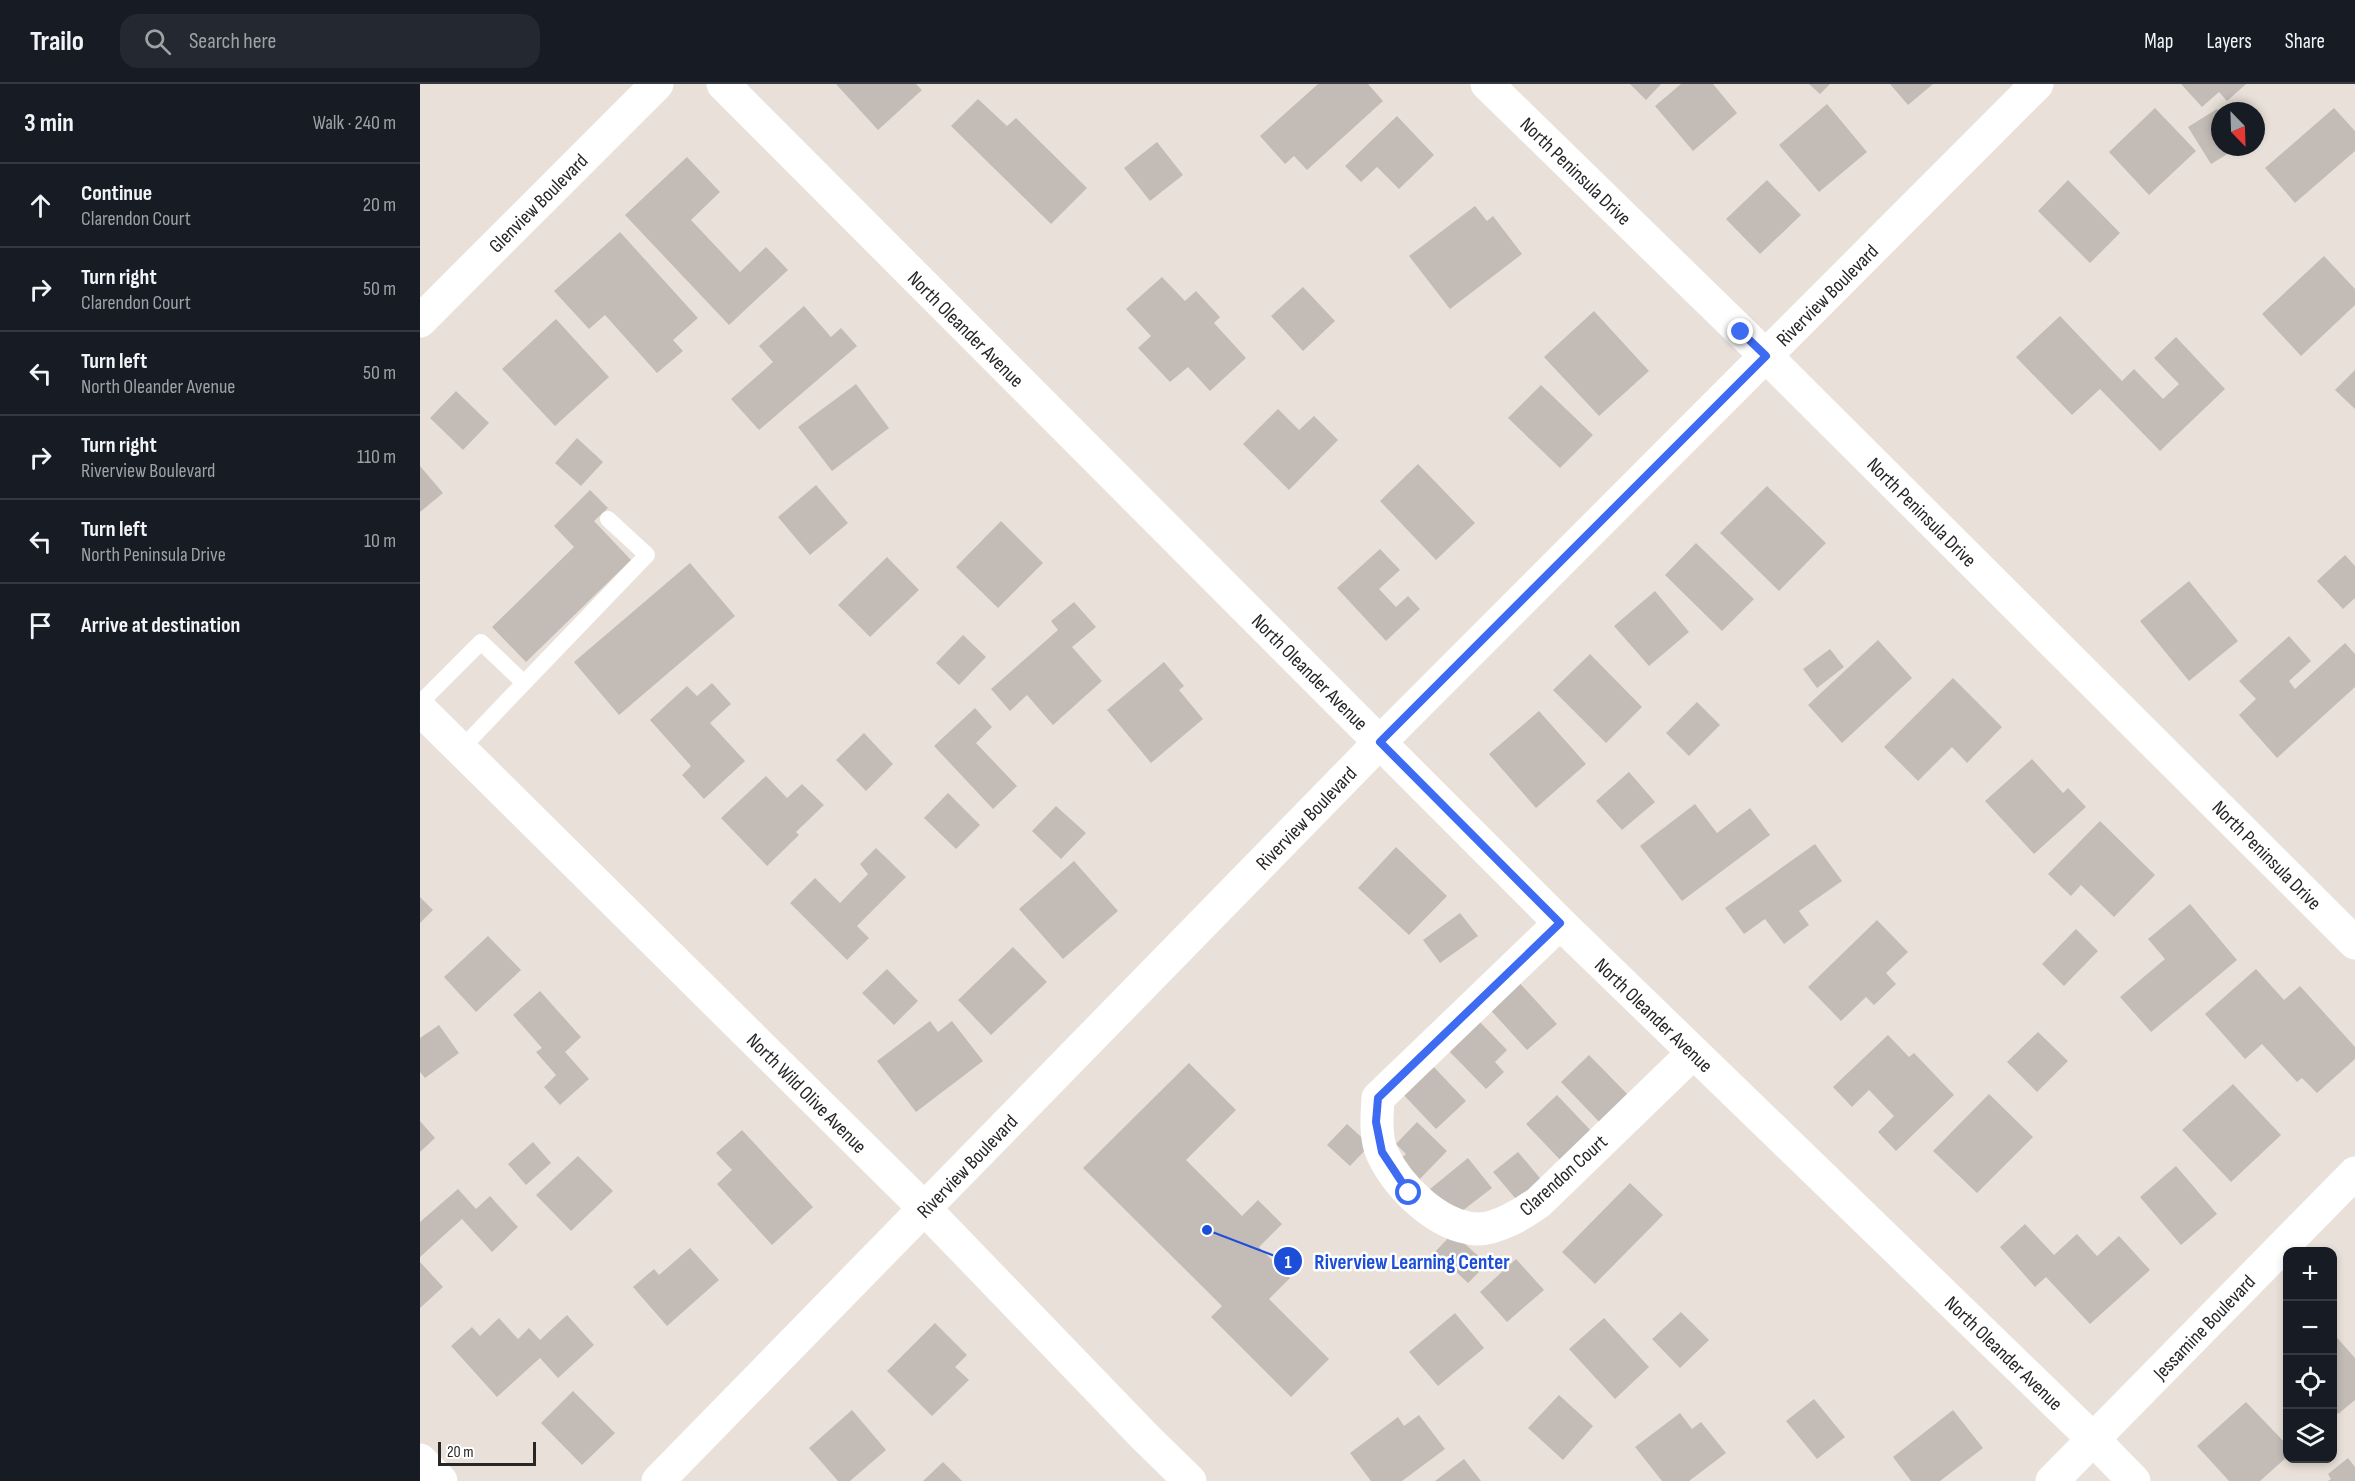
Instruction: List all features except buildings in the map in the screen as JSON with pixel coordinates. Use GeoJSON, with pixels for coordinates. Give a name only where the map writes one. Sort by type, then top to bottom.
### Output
{"type":"FeatureCollection","features":[{"type":"Feature","properties":{"kind":"street","name":"Glenview Boulevard"},"geometry":{"type":"LineString","coordinates":[[420,321],[657,84]]}},
{"type":"Feature","properties":{"kind":"street","name":"North Oleander Avenue"},"geometry":{"type":"LineString","coordinates":[[723,84],[1560,923],[2134,1481]]}},
{"type":"Feature","properties":{"kind":"street","name":"North Peninsula Drive"},"geometry":{"type":"LineString","coordinates":[[1487,84],[1766,356],[2355,943]]}},
{"type":"Feature","properties":{"kind":"street","name":"Riverview Boulevard"},"geometry":{"type":"LineString","coordinates":[[658,1481],[1380,742],[2037,84]]}},
{"type":"Feature","properties":{"kind":"street","name":"North Wild Olive Avenue"},"geometry":{"type":"LineString","coordinates":[[420,709],[925,1209],[1190,1481]]}},
{"type":"Feature","properties":{"kind":"street","name":"Clarendon Court"},"geometry":{"type":"LineString","coordinates":[[1560,923],[1378,1098],[1376,1122],[1382,1152],[1409,1193],[1446,1221],[1477,1229],[1518,1217],[1539,1202],[1693,1053]]}},
{"type":"Feature","properties":{"kind":"street","name":"Jessamine Boulevard"},"geometry":{"type":"LineString","coordinates":[[2052,1481],[2355,1173]]}},
{"type":"Feature","properties":{"kind":"street"},"geometry":{"type":"LineString","coordinates":[[420,1460],[441,1481]]}},
{"type":"Feature","properties":{"kind":"lane"},"geometry":{"type":"LineString","coordinates":[[460,750],[647,555],[608,519]]}},
{"type":"Feature","properties":{"kind":"lane"},"geometry":{"type":"LineString","coordinates":[[420,703],[482,642],[524,683]]}},
{"type":"Feature","properties":{"kind":"place","name":"Riverview Learning Center"},"geometry":{"type":"Point","coordinates":[1207,1230]}},
{"type":"Feature","properties":{"kind":"route"},"geometry":{"type":"LineString","coordinates":[[1409,1193],[1382,1152],[1376,1122],[1378,1098],[1560,923],[1380,742],[1766,356],[1741,332]]}}]}
